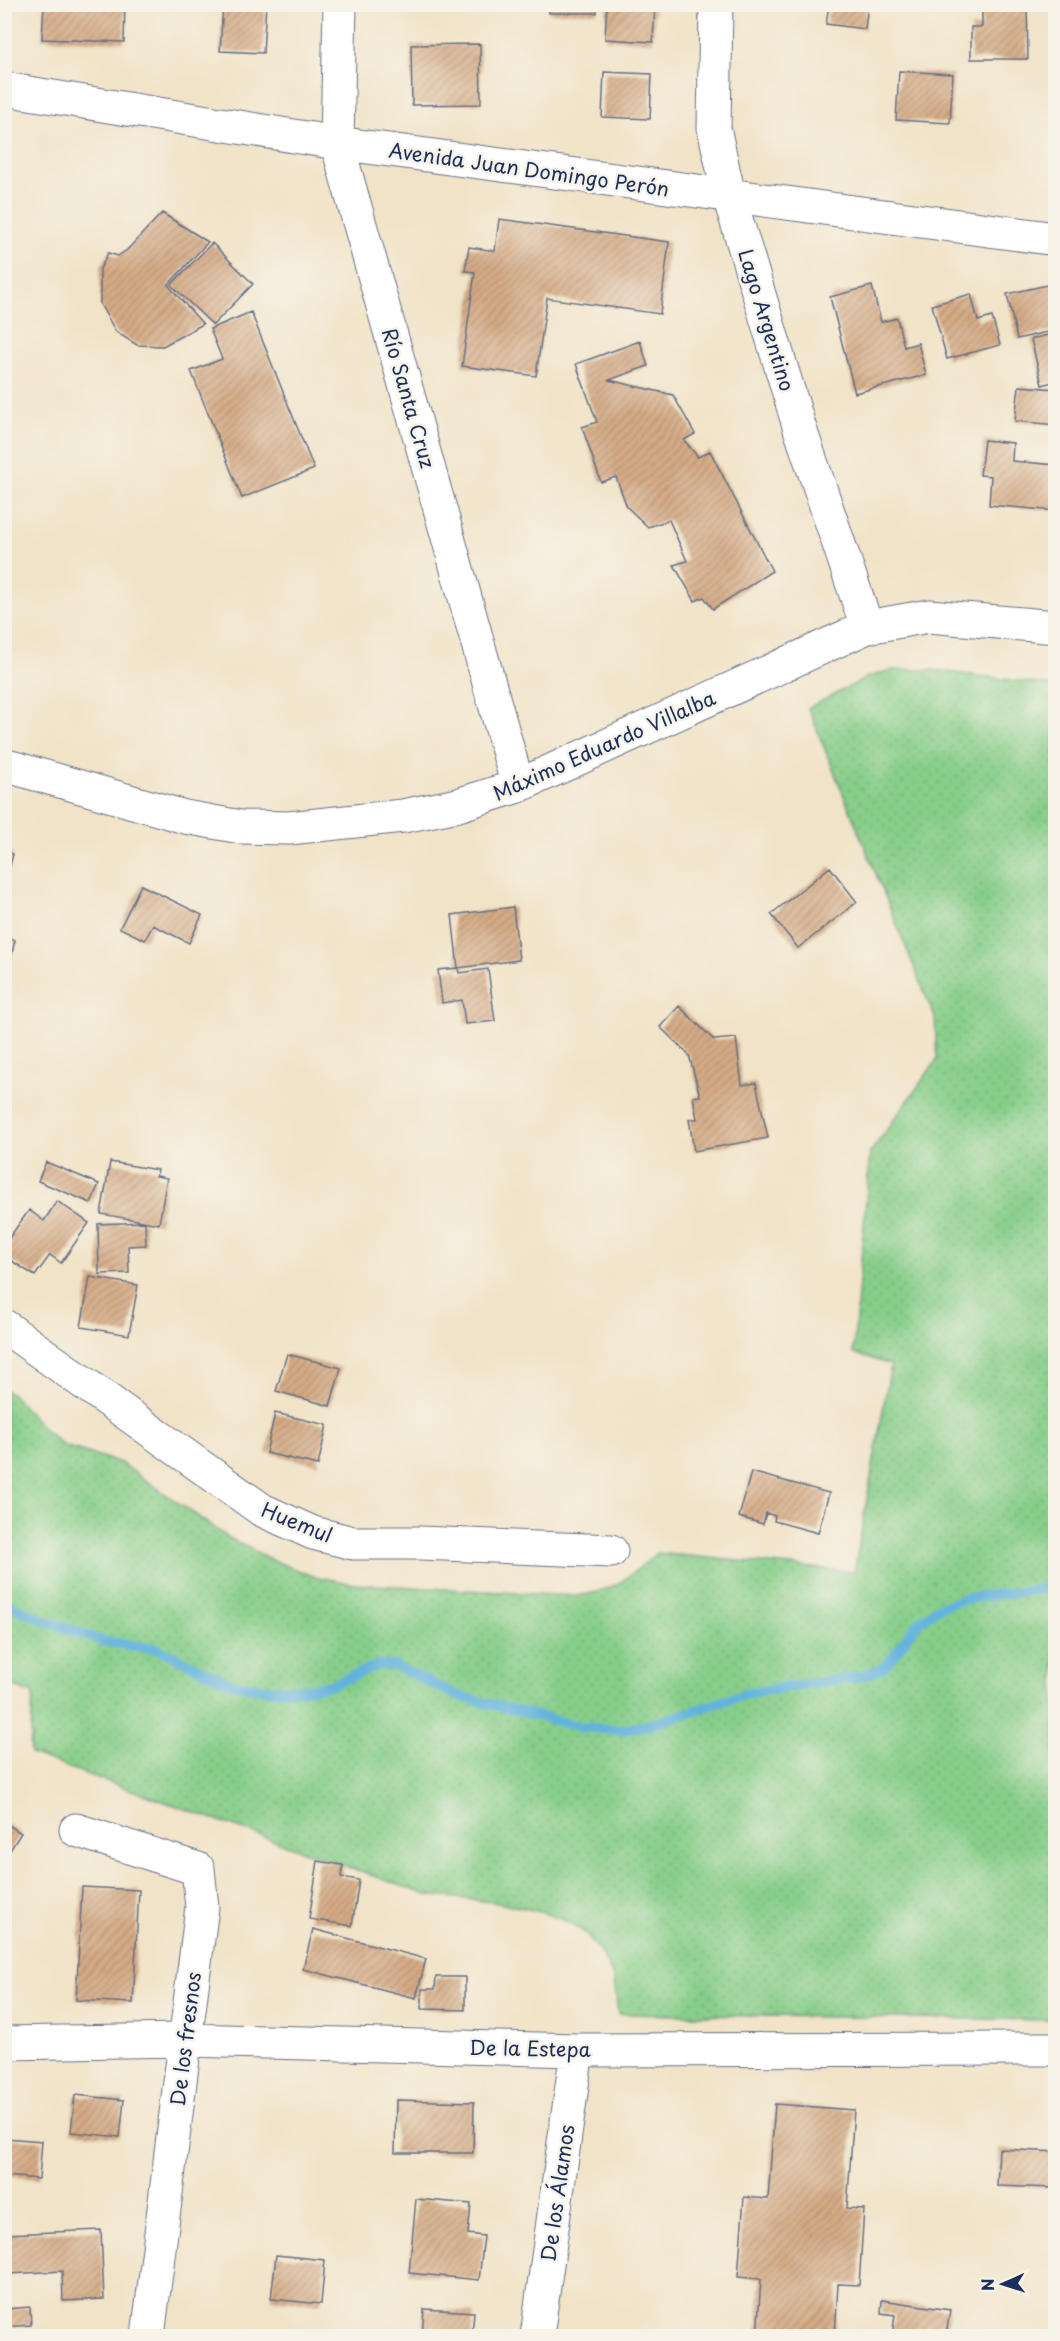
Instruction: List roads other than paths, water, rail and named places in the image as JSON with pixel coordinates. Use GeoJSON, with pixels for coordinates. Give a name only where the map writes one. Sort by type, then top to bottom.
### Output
{"type":"FeatureCollection","features":[{"type":"Feature","properties":{"kind":"street","name":"Río Santa Cruz"},"geometry":{"type":"LineString","coordinates":[[340,4],[337,143],[518,786]]}},
{"type":"Feature","properties":{"kind":"street","name":"Lago Argentino"},"geometry":{"type":"LineString","coordinates":[[716,4],[714,129],[729,196],[800,429],[867,627]]}},
{"type":"Feature","properties":{"kind":"street","name":"Avenida Juan Domingo Perón"},"geometry":{"type":"LineString","coordinates":[[4,89],[337,143],[1056,239]]}},
{"type":"Feature","properties":{"kind":"street","name":"Máximo Eduardo Villalba"},"geometry":{"type":"LineString","coordinates":[[4,765],[185,817],[241,827],[289,828],[403,816],[458,805],[518,786],[867,627],[928,616],[1056,627]]}},
{"type":"Feature","properties":{"kind":"street","name":"Huemul"},"geometry":{"type":"LineString","coordinates":[[4,1326],[262,1510],[313,1533],[353,1543],[420,1543],[611,1551]]}},
{"type":"Feature","properties":{"kind":"street","name":"De los fresnos"},"geometry":{"type":"LineString","coordinates":[[76,1830],[198,1869],[202,1907],[148,2337]]}},
{"type":"Feature","properties":{"kind":"street","name":"De la Estepa"},"geometry":{"type":"LineString","coordinates":[[4,2043],[185,2040],[577,2050],[1056,2049]]}},
{"type":"Feature","properties":{"kind":"street","name":"De los Álamos"},"geometry":{"type":"LineString","coordinates":[[537,2337],[577,2050]]}},
{"type":"Feature","properties":{"kind":"waterway"},"geometry":{"type":"LineString","coordinates":[[4,1602],[45,1621],[102,1641],[158,1649],[233,1684],[271,1690],[306,1689],[331,1685],[378,1665],[395,1666],[458,1696],[581,1727],[622,1730],[653,1724],[749,1693],[863,1676],[881,1669],[889,1662],[917,1624],[937,1608],[964,1599],[1056,1587]]}}]}
